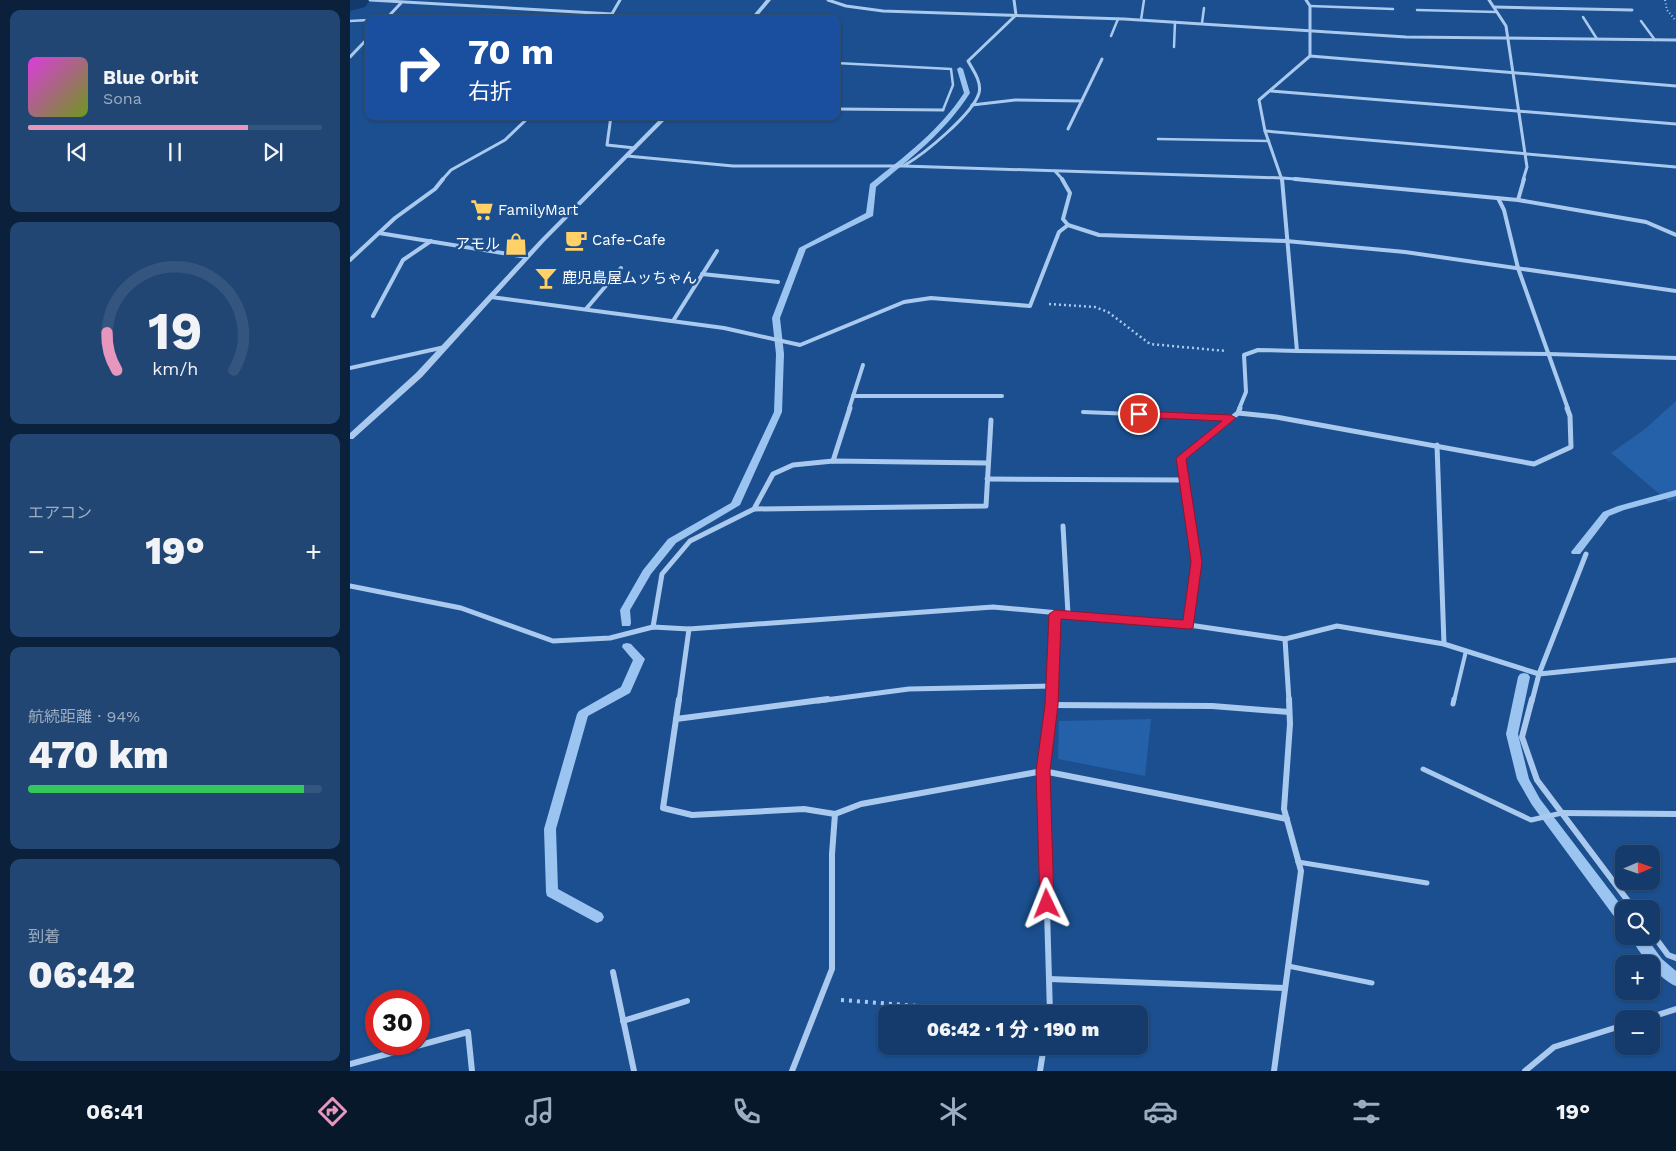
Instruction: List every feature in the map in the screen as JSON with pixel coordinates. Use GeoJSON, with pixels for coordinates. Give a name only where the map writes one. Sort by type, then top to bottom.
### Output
{"type":"FeatureCollection","features":[{"type":"Feature","properties":{"kind":"street"},"geometry":{"type":"LineString","coordinates":[[370,0],[612,14],[620,0]]}},
{"type":"Feature","properties":{"kind":"street"},"geometry":{"type":"LineString","coordinates":[[756,15],[769,0]]}},
{"type":"Feature","properties":{"kind":"street"},"geometry":{"type":"LineString","coordinates":[[828,0],[846,6],[883,11],[1118,18],[1406,36],[1676,40]]}},
{"type":"Feature","properties":{"kind":"street"},"geometry":{"type":"LineString","coordinates":[[846,6],[849,0]]}},
{"type":"Feature","properties":{"kind":"street"},"geometry":{"type":"LineString","coordinates":[[1014,0],[1016,15]]}},
{"type":"Feature","properties":{"kind":"street"},"geometry":{"type":"LineString","coordinates":[[1306,0],[1310,6],[1310,56]]}},
{"type":"Feature","properties":{"kind":"street"},"geometry":{"type":"LineString","coordinates":[[1489,0],[1506,26],[1514,72],[1526,167],[1518,200]]}},
{"type":"Feature","properties":{"kind":"street"},"geometry":{"type":"LineString","coordinates":[[390,15],[401,3]]}},
{"type":"Feature","properties":{"kind":"street"},"geometry":{"type":"LineString","coordinates":[[1494,7],[1632,10]]}},
{"type":"Feature","properties":{"kind":"street"},"geometry":{"type":"LineString","coordinates":[[903,166],[926,151],[964,115],[979,96],[980,82],[968,61],[1016,15]]}},
{"type":"Feature","properties":{"kind":"street"},"geometry":{"type":"LineString","coordinates":[[350,57],[365,41]]}},
{"type":"Feature","properties":{"kind":"street"},"geometry":{"type":"LineString","coordinates":[[1297,351],[1282,178],[1265,131],[1259,100],[1310,56],[1676,86]]}},
{"type":"Feature","properties":{"kind":"street"},"geometry":{"type":"LineString","coordinates":[[1068,128],[1102,59]]}},
{"type":"Feature","properties":{"kind":"street"},"geometry":{"type":"LineString","coordinates":[[1271,91],[1676,124]]}},
{"type":"Feature","properties":{"kind":"street"},"geometry":{"type":"LineString","coordinates":[[972,105],[1015,100],[1082,101]]}},
{"type":"Feature","properties":{"kind":"street"},"geometry":{"type":"LineString","coordinates":[[840,109],[943,110]]}},
{"type":"Feature","properties":{"kind":"street"},"geometry":{"type":"LineString","coordinates":[[350,260],[395,218],[434,189],[451,170],[504,140],[526,120]]}},
{"type":"Feature","properties":{"kind":"street"},"geometry":{"type":"LineString","coordinates":[[610,120],[607,145],[635,148]]}},
{"type":"Feature","properties":{"kind":"street"},"geometry":{"type":"LineString","coordinates":[[350,437],[419,375],[527,257],[662,120]]}},
{"type":"Feature","properties":{"kind":"street"},"geometry":{"type":"LineString","coordinates":[[1265,131],[1676,167]]}},
{"type":"Feature","properties":{"kind":"street"},"geometry":{"type":"LineString","coordinates":[[627,156],[733,166],[903,166],[1282,178],[1518,200],[1646,222],[1676,234]]}},
{"type":"Feature","properties":{"kind":"street"},"geometry":{"type":"LineString","coordinates":[[1055,170],[1068,185],[1071,194],[1063,219],[1068,225],[1099,235],[1286,241],[1405,252],[1676,291]]}},
{"type":"Feature","properties":{"kind":"street"},"geometry":{"type":"LineString","coordinates":[[1238,413],[1276,417],[1534,464],[1571,446],[1570,416],[1550,354],[1518,268],[1504,210],[1498,198]]}},
{"type":"Feature","properties":{"kind":"street"},"geometry":{"type":"LineString","coordinates":[[492,297],[724,328],[800,345],[904,302],[931,298],[1030,306],[1059,232],[1068,225]]}},
{"type":"Feature","properties":{"kind":"street"},"geometry":{"type":"LineString","coordinates":[[379,233],[527,257]]}},
{"type":"Feature","properties":{"kind":"street"},"geometry":{"type":"LineString","coordinates":[[373,316],[403,260],[431,241]]}},
{"type":"Feature","properties":{"kind":"street"},"geometry":{"type":"LineString","coordinates":[[672,321],[717,251]]}},
{"type":"Feature","properties":{"kind":"street"},"geometry":{"type":"LineString","coordinates":[[586,309],[622,268]]}},
{"type":"Feature","properties":{"kind":"street"},"geometry":{"type":"LineString","coordinates":[[702,274],[778,282]]}},
{"type":"Feature","properties":{"kind":"street"},"geometry":{"type":"LineString","coordinates":[[350,368],[445,347]]}},
{"type":"Feature","properties":{"kind":"street"},"geometry":{"type":"LineString","coordinates":[[1189,625],[1196,562],[1181,458],[1238,413],[1246,392],[1244,355],[1258,350],[1550,354],[1676,358]]}},
{"type":"Feature","properties":{"kind":"street"},"geometry":{"type":"LineString","coordinates":[[833,461],[863,365]]}},
{"type":"Feature","properties":{"kind":"street"},"geometry":{"type":"LineString","coordinates":[[853,396],[1002,396]]}},
{"type":"Feature","properties":{"kind":"street"},"geometry":{"type":"LineString","coordinates":[[653,627],[662,574],[690,541],[754,508],[986,506],[991,420]]}},
{"type":"Feature","properties":{"kind":"street"},"geometry":{"type":"LineString","coordinates":[[1437,445],[1444,644]]}},
{"type":"Feature","properties":{"kind":"street"},"geometry":{"type":"LineString","coordinates":[[754,508],[773,474],[793,465],[833,461],[987,463]]}},
{"type":"Feature","properties":{"kind":"street"},"geometry":{"type":"LineString","coordinates":[[987,479],[1184,480]]}},
{"type":"Feature","properties":{"kind":"street"},"geometry":{"type":"LineString","coordinates":[[1063,526],[1068,614]]}},
{"type":"Feature","properties":{"kind":"street"},"geometry":{"type":"LineString","coordinates":[[1586,554],[1540,674],[1522,736],[1537,780],[1627,900]]}},
{"type":"Feature","properties":{"kind":"street"},"geometry":{"type":"LineString","coordinates":[[350,586],[461,608],[553,641],[610,638],[653,627],[689,629],[993,606],[1055,614],[1189,625],[1285,640],[1337,626],[1444,644],[1540,674],[1676,660]]}},
{"type":"Feature","properties":{"kind":"street"},"geometry":{"type":"LineString","coordinates":[[1050,1005],[1043,771],[1052,705],[1055,614]]}},
{"type":"Feature","properties":{"kind":"street"},"geometry":{"type":"LineString","coordinates":[[689,629],[663,808],[692,815],[804,809],[835,814],[861,804],[1043,771],[1286,819]]}},
{"type":"Feature","properties":{"kind":"street"},"geometry":{"type":"LineString","coordinates":[[1274,1071],[1301,871],[1284,809],[1289,712],[1285,640]]}},
{"type":"Feature","properties":{"kind":"street"},"geometry":{"type":"LineString","coordinates":[[676,719],[909,689],[1052,686]]}},
{"type":"Feature","properties":{"kind":"street"},"geometry":{"type":"LineString","coordinates":[[1052,705],[1212,706],[1289,712]]}},
{"type":"Feature","properties":{"kind":"street"},"geometry":{"type":"LineString","coordinates":[[1562,813],[1676,814]]}},
{"type":"Feature","properties":{"kind":"street"},"geometry":{"type":"LineString","coordinates":[[792,1071],[832,969],[832,854],[835,814]]}},
{"type":"Feature","properties":{"kind":"street"},"geometry":{"type":"LineString","coordinates":[[1660,944],[1668,954],[1676,958]]}},
{"type":"Feature","properties":{"kind":"street"},"geometry":{"type":"LineString","coordinates":[[613,972],[634,1071]]}},
{"type":"Feature","properties":{"kind":"street"},"geometry":{"type":"LineString","coordinates":[[1049,979],[1286,988]]}},
{"type":"Feature","properties":{"kind":"street"},"geometry":{"type":"LineString","coordinates":[[623,1021],[687,1001]]}},
{"type":"Feature","properties":{"kind":"street"},"geometry":{"type":"LineString","coordinates":[[1660,1014],[1676,1009]]}},
{"type":"Feature","properties":{"kind":"street"},"geometry":{"type":"LineString","coordinates":[[1525,1071],[1554,1048],[1615,1029]]}},
{"type":"Feature","properties":{"kind":"street"},"geometry":{"type":"LineString","coordinates":[[350,1064],[468,1032],[472,1071]]}},
{"type":"Feature","properties":{"kind":"street"},"geometry":{"type":"LineString","coordinates":[[1040,1071],[1043,1055]]}},
{"type":"Feature","properties":{"kind":"lane"},"geometry":{"type":"LineString","coordinates":[[1141,20],[1144,0]]}},
{"type":"Feature","properties":{"kind":"lane"},"geometry":{"type":"LineString","coordinates":[[1310,6],[1393,9]]}},
{"type":"Feature","properties":{"kind":"lane"},"geometry":{"type":"LineString","coordinates":[[1202,23],[1204,8]]}},
{"type":"Feature","properties":{"kind":"lane"},"geometry":{"type":"LineString","coordinates":[[1417,10],[1497,12]]}},
{"type":"Feature","properties":{"kind":"lane"},"geometry":{"type":"LineString","coordinates":[[1583,17],[1597,40]]}},
{"type":"Feature","properties":{"kind":"lane"},"geometry":{"type":"LineString","coordinates":[[1110,36],[1118,18]]}},
{"type":"Feature","properties":{"kind":"lane"},"geometry":{"type":"LineString","coordinates":[[350,21],[365,20]]}},
{"type":"Feature","properties":{"kind":"lane"},"geometry":{"type":"LineString","coordinates":[[1641,21],[1654,40]]}},
{"type":"Feature","properties":{"kind":"lane"},"geometry":{"type":"LineString","coordinates":[[1174,47],[1176,22]]}},
{"type":"Feature","properties":{"kind":"lane"},"geometry":{"type":"LineString","coordinates":[[840,63],[950,69],[954,76],[954,89],[943,110]]}},
{"type":"Feature","properties":{"kind":"lane"},"geometry":{"type":"LineString","coordinates":[[1158,139],[1269,141]]}},
{"type":"Feature","properties":{"kind":"lane"},"geometry":{"type":"LineString","coordinates":[[350,254],[356,255]]}},
{"type":"Feature","properties":{"kind":"lane"},"geometry":{"type":"LineString","coordinates":[[1083,412],[1231,418]]}},
{"type":"Feature","properties":{"kind":"lane"},"geometry":{"type":"LineString","coordinates":[[1453,704],[1466,651]]}},
{"type":"Feature","properties":{"kind":"lane"},"geometry":{"type":"LineString","coordinates":[[1423,769],[1531,820],[1562,813]]}},
{"type":"Feature","properties":{"kind":"lane"},"geometry":{"type":"LineString","coordinates":[[1298,862],[1427,883]]}},
{"type":"Feature","properties":{"kind":"lane"},"geometry":{"type":"LineString","coordinates":[[1288,966],[1372,983]]}},
{"type":"Feature","properties":{"kind":"path"},"geometry":{"type":"LineString","coordinates":[[1666,0],[1667,10],[1676,22]]}},
{"type":"Feature","properties":{"kind":"path"},"geometry":{"type":"LineString","coordinates":[[1031,303],[1095,307],[1108,312],[1150,344],[1233,351],[1244,355]]}},
{"type":"Feature","properties":{"kind":"path"},"geometry":{"type":"LineString","coordinates":[[821,998],[909,1005]]}},
{"type":"Feature","properties":{"kind":"shaded area"},"geometry":{"type":"Polygon","coordinates":[[[1676,401],[1676,499],[1669,502],[1611,453],[1645,429],[1676,401]]]}},
{"type":"Feature","properties":{"kind":"shaded area"},"geometry":{"type":"Polygon","coordinates":[[[1151,719],[1145,776],[1058,759],[1059,721],[1151,719]]]}},
{"type":"Feature","properties":{"kind":"waterway"},"geometry":{"type":"LineString","coordinates":[[350,2],[354,0]]}},
{"type":"Feature","properties":{"kind":"waterway"},"geometry":{"type":"LineString","coordinates":[[626,623],[625,610],[647,572],[672,541],[735,505],[778,412],[780,354],[776,318],[803,248],[870,214],[873,186],[937,131],[959,106],[967,93],[960,69]]}},
{"type":"Feature","properties":{"kind":"waterway"},"geometry":{"type":"LineString","coordinates":[[1576,552],[1606,514],[1676,493]]}},
{"type":"Feature","properties":{"kind":"waterway"},"geometry":{"type":"LineString","coordinates":[[597,917],[552,892],[550,829],[583,714],[626,690],[639,659],[627,647]]}},
{"type":"Feature","properties":{"kind":"waterway"},"geometry":{"type":"LineString","coordinates":[[1524,677],[1512,734],[1523,779],[1536,802],[1615,907]]}},
{"type":"Feature","properties":{"kind":"waterway"},"geometry":{"type":"LineString","coordinates":[[1644,945],[1657,963],[1676,980]]}},
{"type":"Feature","properties":{"kind":"place","name":"FamilyMart"},"geometry":{"type":"Point","coordinates":[482,210]}},
{"type":"Feature","properties":{"kind":"place","name":"Cafe-Cafe"},"geometry":{"type":"Point","coordinates":[576,240]}},
{"type":"Feature","properties":{"kind":"place","name":"アモル"},"geometry":{"type":"Point","coordinates":[516,244]}},
{"type":"Feature","properties":{"kind":"place","name":"鹿児島屋ムッちゃん"},"geometry":{"type":"Point","coordinates":[546,278]}},
{"type":"Feature","properties":{"kind":"route"},"geometry":{"type":"LineString","coordinates":[[1047,904],[1043,771],[1052,705],[1055,614],[1189,625],[1196,562],[1181,458],[1231,418],[1139,414]]}}]}
